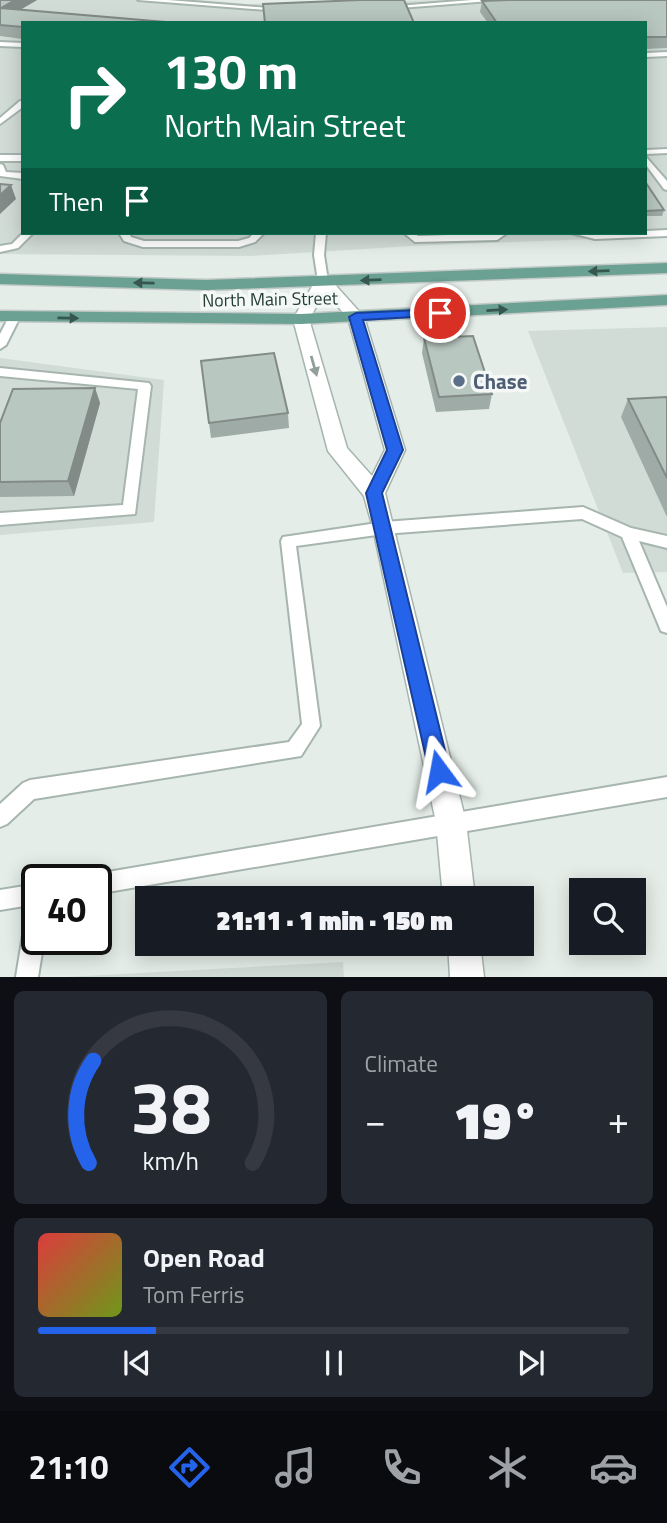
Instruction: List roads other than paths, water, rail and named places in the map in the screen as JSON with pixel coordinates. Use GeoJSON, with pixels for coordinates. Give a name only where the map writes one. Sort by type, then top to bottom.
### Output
{"type":"FeatureCollection","features":[{"type":"Feature","properties":{"kind":"main road","name":"North Main Street"},"geometry":{"type":"LineString","coordinates":[[0,279],[206,285],[667,268]]}},
{"type":"Feature","properties":{"kind":"main road","name":"North Main Street"},"geometry":{"type":"LineString","coordinates":[[7,316],[301,320],[667,300]]}},
{"type":"Feature","properties":{"kind":"street"},"geometry":{"type":"LineString","coordinates":[[374,493],[395,450],[356,317],[323,281],[301,320],[338,451],[374,493],[384,528],[451,822],[458,886]]}},
{"type":"Feature","properties":{"kind":"street"},"geometry":{"type":"LineString","coordinates":[[465,956],[467,977]]}},
{"type":"Feature","properties":{"kind":"lane"},"geometry":{"type":"LineString","coordinates":[[141,0],[252,9],[290,9]]}},
{"type":"Feature","properties":{"kind":"lane"},"geometry":{"type":"LineString","coordinates":[[377,7],[500,0]]}},
{"type":"Feature","properties":{"kind":"lane"},"geometry":{"type":"LineString","coordinates":[[0,44],[21,46]]}},
{"type":"Feature","properties":{"kind":"lane"},"geometry":{"type":"LineString","coordinates":[[647,55],[667,54]]}},
{"type":"Feature","properties":{"kind":"lane"},"geometry":{"type":"LineString","coordinates":[[0,122],[21,105]]}},
{"type":"Feature","properties":{"kind":"lane"},"geometry":{"type":"LineString","coordinates":[[647,152],[667,151]]}},
{"type":"Feature","properties":{"kind":"lane"},"geometry":{"type":"LineString","coordinates":[[0,158],[21,158]]}},
{"type":"Feature","properties":{"kind":"lane"},"geometry":{"type":"LineString","coordinates":[[649,169],[667,187]]}},
{"type":"Feature","properties":{"kind":"lane"},"geometry":{"type":"LineString","coordinates":[[1,172],[21,176]]}},
{"type":"Feature","properties":{"kind":"lane"},"geometry":{"type":"LineString","coordinates":[[647,234],[667,233]]}},
{"type":"Feature","properties":{"kind":"lane"},"geometry":{"type":"LineString","coordinates":[[5,249],[25,235]]}},
{"type":"Feature","properties":{"kind":"lane"},"geometry":{"type":"LineString","coordinates":[[125,235],[127,239],[143,244],[246,243],[258,235]]}},
{"type":"Feature","properties":{"kind":"lane"},"geometry":{"type":"LineString","coordinates":[[321,235],[319,255],[323,281]]}},
{"type":"Feature","properties":{"kind":"lane"},"geometry":{"type":"LineString","coordinates":[[412,236],[500,235]]}},
{"type":"Feature","properties":{"kind":"lane"},"geometry":{"type":"LineString","coordinates":[[589,235],[619,235]]}},
{"type":"Feature","properties":{"kind":"lane"},"geometry":{"type":"LineString","coordinates":[[0,345],[7,316]]}},
{"type":"Feature","properties":{"kind":"lane"},"geometry":{"type":"LineString","coordinates":[[0,372],[145,386],[130,510],[0,520]]}},
{"type":"Feature","properties":{"kind":"lane"},"geometry":{"type":"LineString","coordinates":[[0,817],[30,790],[294,750],[311,726],[288,541],[384,528],[583,513],[628,533],[667,542]]}},
{"type":"Feature","properties":{"kind":"lane"},"geometry":{"type":"LineString","coordinates":[[628,533],[667,626]]}},
{"type":"Feature","properties":{"kind":"lane"},"geometry":{"type":"LineString","coordinates":[[112,881],[667,786]]}},
{"type":"Feature","properties":{"kind":"lane"},"geometry":{"type":"LineString","coordinates":[[0,900],[21,897]]}},
{"type":"Feature","properties":{"kind":"lane"},"geometry":{"type":"LineString","coordinates":[[27,977],[31,955]]}},
{"type":"Feature","properties":{"kind":"place","name":"Chase"},"geometry":{"type":"Point","coordinates":[459,381]}}]}
